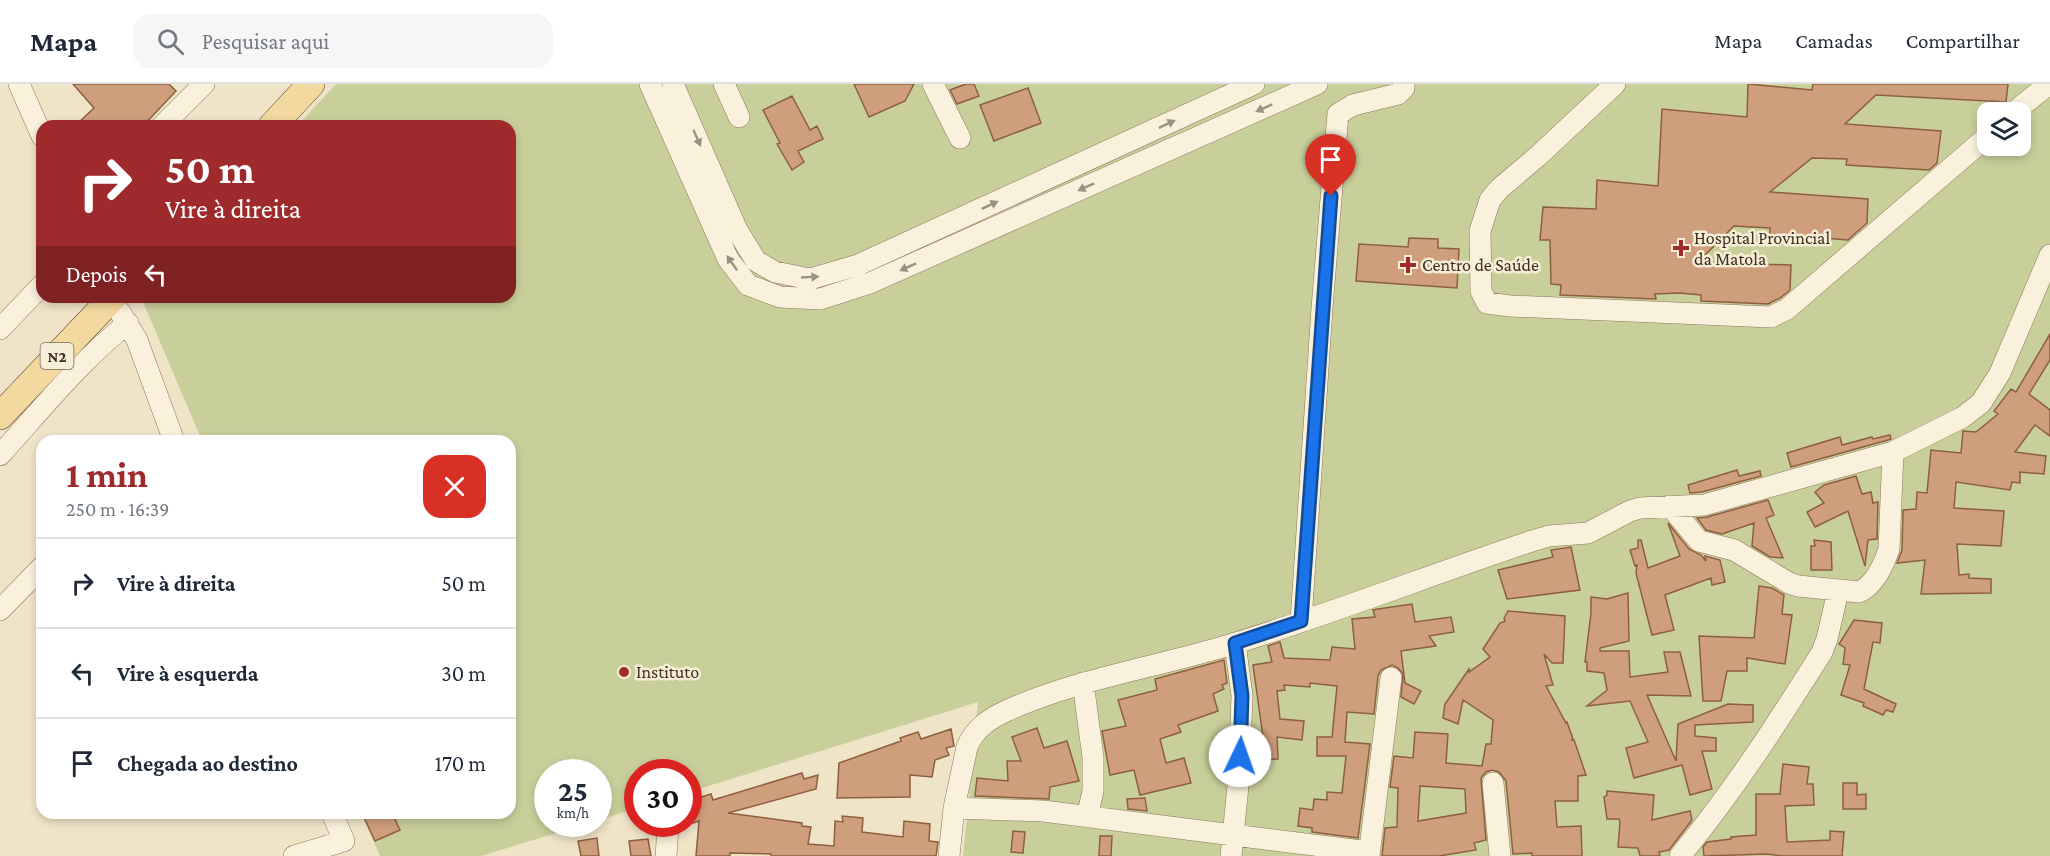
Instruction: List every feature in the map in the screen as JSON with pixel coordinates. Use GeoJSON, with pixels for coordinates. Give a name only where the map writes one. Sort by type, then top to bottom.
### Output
{"type":"FeatureCollection","features":[{"type":"Feature","properties":{"kind":"main road"},"geometry":{"type":"LineString","coordinates":[[278,120],[311,84]]}},
{"type":"Feature","properties":{"kind":"main road","name":"N2"},"geometry":{"type":"LineString","coordinates":[[0,416],[107,303]]}},
{"type":"Feature","properties":{"kind":"street"},"geometry":{"type":"LineString","coordinates":[[19,84],[36,122]]}},
{"type":"Feature","properties":{"kind":"street"},"geometry":{"type":"LineString","coordinates":[[168,120],[204,84]]}},
{"type":"Feature","properties":{"kind":"street"},"geometry":{"type":"LineString","coordinates":[[650,84],[728,259],[748,285],[780,297],[820,299],[870,283],[1317,84]]}},
{"type":"Feature","properties":{"kind":"street"},"geometry":{"type":"LineString","coordinates":[[673,84],[737,230],[756,261],[775,273],[810,279],[858,265],[1254,84]]}},
{"type":"Feature","properties":{"kind":"street"},"geometry":{"type":"LineString","coordinates":[[724,84],[739,117]]}},
{"type":"Feature","properties":{"kind":"street"},"geometry":{"type":"LineString","coordinates":[[933,84],[960,138]]}},
{"type":"Feature","properties":{"kind":"street"},"geometry":{"type":"LineString","coordinates":[[1301,621],[1322,308],[1338,114],[1353,105],[1398,94],[1404,88],[1404,84]]}},
{"type":"Feature","properties":{"kind":"street"},"geometry":{"type":"LineString","coordinates":[[1615,84],[1499,189],[1490,200],[1480,231],[1481,291],[1487,303],[1771,317],[1787,309],[1977,145]]}},
{"type":"Feature","properties":{"kind":"street"},"geometry":{"type":"LineString","coordinates":[[2026,102],[2049,84]]}},
{"type":"Feature","properties":{"kind":"street"},"geometry":{"type":"LineString","coordinates":[[950,856],[954,808],[970,739],[979,728],[1006,711],[1083,682],[1235,643],[1532,541],[1565,534],[1588,533],[1630,511],[1651,507],[1704,505],[1893,452],[1963,417],[1981,403],[2000,373],[2050,255]]}},
{"type":"Feature","properties":{"kind":"street"},"geometry":{"type":"LineString","coordinates":[[0,329],[36,291]]}},
{"type":"Feature","properties":{"kind":"street"},"geometry":{"type":"LineString","coordinates":[[115,303],[137,340],[169,435]]}},
{"type":"Feature","properties":{"kind":"street"},"geometry":{"type":"LineString","coordinates":[[0,455],[68,380],[128,323]]}},
{"type":"Feature","properties":{"kind":"street"},"geometry":{"type":"LineString","coordinates":[[1670,507],[1699,541],[1734,550],[1789,583],[1798,586],[1859,592],[1866,589],[1884,562],[1889,549],[1893,452]]}},
{"type":"Feature","properties":{"kind":"street"},"geometry":{"type":"LineString","coordinates":[[0,610],[36,573]]}},
{"type":"Feature","properties":{"kind":"street"},"geometry":{"type":"LineString","coordinates":[[1680,856],[1709,821],[1765,742],[1822,652],[1838,591]]}},
{"type":"Feature","properties":{"kind":"street"},"geometry":{"type":"LineString","coordinates":[[1232,846],[1239,776],[1242,696],[1235,643]]}},
{"type":"Feature","properties":{"kind":"street"},"geometry":{"type":"LineString","coordinates":[[954,808],[1043,812],[1087,817],[1232,846],[1369,854],[1391,678]]}},
{"type":"Feature","properties":{"kind":"street"},"geometry":{"type":"LineString","coordinates":[[1083,682],[1093,756],[1093,791],[1087,817]]}},
{"type":"Feature","properties":{"kind":"street"},"geometry":{"type":"LineString","coordinates":[[1493,783],[1500,856]]}},
{"type":"Feature","properties":{"kind":"street"},"geometry":{"type":"LineString","coordinates":[[294,856],[344,841],[335,819]]}},
{"type":"Feature","properties":{"kind":"street"},"geometry":{"type":"LineString","coordinates":[[666,856],[667,837]]}},
{"type":"Feature","properties":{"kind":"green space"},"geometry":{"type":"Polygon","coordinates":[[[336,84],[2050,84],[2050,856],[963,856],[978,702],[702,788],[702,759],[624,759],[624,812],[612,816],[612,759],[534,759],[534,837],[543,837],[481,856],[380,856],[364,819],[516,819],[516,435],[199,435],[144,303],[516,303],[516,120],[303,120],[336,84]]]}},
{"type":"Feature","properties":{"kind":"building"},"geometry":{"type":"Polygon","coordinates":[[[73,84],[169,84],[176,91],[149,120],[81,120],[94,108],[73,84]]]}},
{"type":"Feature","properties":{"kind":"building"},"geometry":{"type":"Polygon","coordinates":[[[854,84],[914,84],[905,101],[869,117],[854,84]]]}},
{"type":"Feature","properties":{"kind":"building"},"geometry":{"type":"Polygon","coordinates":[[[966,84],[974,84],[979,96],[957,104],[950,90],[966,84]]]}},
{"type":"Feature","properties":{"kind":"building","name":"Hospital Provincial da Matola"},"geometry":{"type":"Polygon","coordinates":[[[1748,84],[1812,90],[1813,84],[2008,84],[2006,102],[1876,95],[1845,124],[1941,131],[1937,163],[1929,170],[1846,165],[1847,159],[1812,158],[1770,192],[1868,199],[1867,223],[1848,240],[1770,234],[1770,228],[1734,226],[1698,262],[1791,265],[1790,290],[1768,304],[1701,301],[1701,295],[1680,293],[1655,294],[1656,299],[1560,295],[1561,285],[1551,284],[1550,240],[1540,240],[1543,207],[1596,209],[1597,180],[1658,186],[1662,109],[1747,117],[1748,84]]]}},
{"type":"Feature","properties":{"kind":"building"},"geometry":{"type":"Polygon","coordinates":[[[1028,88],[1041,123],[994,141],[980,105],[1028,88]]]}},
{"type":"Feature","properties":{"kind":"building"},"geometry":{"type":"Polygon","coordinates":[[[792,96],[810,130],[817,126],[823,139],[798,151],[804,162],[792,170],[777,144],[780,143],[763,110],[792,96]]]}},
{"type":"Feature","properties":{"kind":"building","name":"Centro de Saúde"},"geometry":{"type":"Polygon","coordinates":[[[1409,238],[1438,239],[1438,248],[1459,249],[1457,288],[1356,281],[1359,244],[1408,247],[1409,238]]]}},
{"type":"Feature","properties":{"kind":"building"},"geometry":{"type":"Polygon","coordinates":[[[2050,334],[2050,360],[2029,394],[2050,410],[2050,436],[2035,425],[2015,452],[2046,456],[2044,474],[2020,472],[2020,483],[2012,482],[2010,490],[1956,482],[1954,508],[2004,511],[2001,546],[1957,544],[1959,575],[1969,574],[1969,578],[1991,579],[1991,593],[1921,594],[1925,560],[1897,563],[1902,550],[1903,510],[1916,509],[1917,492],[1927,493],[1931,450],[1961,453],[1963,431],[1976,432],[1998,414],[1994,411],[2011,389],[2016,392],[2050,334]]]}},
{"type":"Feature","properties":{"kind":"building"},"geometry":{"type":"Polygon","coordinates":[[[1890,435],[1891,439],[1888,440],[1791,467],[1787,453],[1840,437],[1842,445],[1890,435]]]}},
{"type":"Feature","properties":{"kind":"building"},"geometry":{"type":"Polygon","coordinates":[[[1737,470],[1739,476],[1760,471],[1761,476],[1702,492],[1690,493],[1688,485],[1737,470]]]}},
{"type":"Feature","properties":{"kind":"building"},"geometry":{"type":"Polygon","coordinates":[[[1856,476],[1862,494],[1871,492],[1873,503],[1878,502],[1877,539],[1868,540],[1865,566],[1848,511],[1815,527],[1807,512],[1824,503],[1815,492],[1824,485],[1856,476]]]}},
{"type":"Feature","properties":{"kind":"building"},"geometry":{"type":"Polygon","coordinates":[[[1768,500],[1774,515],[1766,518],[1783,558],[1770,557],[1752,546],[1754,523],[1722,534],[1706,530],[1697,518],[1707,517],[1768,500]]]}},
{"type":"Feature","properties":{"kind":"building"},"geometry":{"type":"Polygon","coordinates":[[[1668,523],[1689,549],[1701,555],[1706,561],[1705,556],[1720,560],[1725,582],[1712,585],[1711,578],[1665,595],[1674,630],[1652,635],[1636,573],[1637,565],[1635,566],[1630,550],[1638,548],[1638,540],[1641,540],[1648,568],[1680,556],[1668,523]]]}},
{"type":"Feature","properties":{"kind":"building"},"geometry":{"type":"Polygon","coordinates":[[[1814,540],[1831,542],[1832,570],[1811,570],[1811,546],[1815,546],[1814,540]]]}},
{"type":"Feature","properties":{"kind":"building"},"geometry":{"type":"Polygon","coordinates":[[[1571,547],[1580,590],[1507,599],[1498,570],[1553,557],[1551,550],[1571,547]]]}},
{"type":"Feature","properties":{"kind":"building"},"geometry":{"type":"Polygon","coordinates":[[[1759,586],[1772,588],[1784,595],[1782,614],[1792,615],[1785,664],[1747,658],[1747,671],[1727,671],[1721,701],[1703,701],[1699,636],[1754,638],[1759,586]]]}},
{"type":"Feature","properties":{"kind":"building"},"geometry":{"type":"Polygon","coordinates":[[[1628,593],[1629,641],[1600,648],[1600,651],[1629,651],[1630,677],[1668,672],[1664,652],[1680,652],[1691,696],[1647,695],[1676,761],[1678,724],[1728,704],[1753,705],[1753,722],[1695,725],[1695,736],[1716,738],[1716,751],[1702,751],[1712,789],[1690,795],[1682,765],[1634,778],[1626,748],[1648,742],[1630,701],[1587,706],[1607,690],[1604,673],[1587,671],[1587,662],[1585,662],[1591,597],[1607,599],[1628,593]]]}},
{"type":"Feature","properties":{"kind":"building"},"geometry":{"type":"Polygon","coordinates":[[[1412,604],[1415,622],[1451,617],[1454,632],[1429,636],[1436,646],[1401,651],[1405,683],[1421,691],[1414,704],[1401,697],[1403,674],[1392,665],[1381,670],[1378,676],[1374,714],[1347,712],[1345,742],[1370,744],[1358,838],[1312,832],[1312,828],[1298,826],[1300,808],[1313,810],[1314,799],[1327,800],[1327,792],[1342,793],[1346,756],[1317,756],[1317,737],[1332,737],[1337,686],[1310,683],[1310,687],[1284,685],[1285,690],[1277,691],[1280,719],[1304,721],[1302,740],[1277,737],[1278,759],[1256,760],[1255,746],[1264,744],[1253,665],[1272,662],[1268,646],[1280,642],[1284,658],[1330,660],[1332,647],[1355,649],[1352,619],[1375,617],[1373,610],[1412,604]]]}},
{"type":"Feature","properties":{"kind":"building"},"geometry":{"type":"Polygon","coordinates":[[[1508,611],[1565,616],[1563,663],[1552,663],[1544,654],[1553,685],[1546,686],[1567,722],[1573,739],[1571,740],[1574,740],[1586,775],[1578,776],[1578,801],[1555,801],[1557,827],[1581,826],[1582,856],[1513,854],[1506,781],[1499,772],[1492,770],[1486,772],[1481,778],[1486,840],[1474,843],[1476,850],[1439,856],[1382,856],[1385,828],[1397,827],[1398,788],[1390,787],[1394,756],[1413,758],[1415,732],[1448,734],[1446,763],[1482,766],[1486,744],[1491,744],[1493,720],[1463,700],[1458,724],[1443,718],[1445,704],[1469,669],[1469,672],[1490,657],[1483,649],[1500,623],[1505,621],[1504,618],[1508,611]],[[1420,786],[1418,821],[1466,813],[1465,789],[1420,786]]]}},
{"type":"Feature","properties":{"kind":"building"},"geometry":{"type":"Polygon","coordinates":[[[1854,620],[1882,623],[1880,643],[1873,642],[1864,689],[1896,704],[1893,712],[1886,710],[1883,715],[1863,706],[1864,703],[1841,695],[1850,665],[1843,664],[1845,648],[1839,644],[1854,620]]]}},
{"type":"Feature","properties":{"kind":"building"},"geometry":{"type":"Polygon","coordinates":[[[1224,660],[1227,683],[1222,685],[1224,689],[1213,694],[1218,711],[1178,725],[1181,732],[1160,739],[1166,763],[1184,758],[1191,783],[1140,795],[1134,770],[1110,775],[1102,731],[1126,726],[1118,700],[1157,690],[1155,679],[1224,660]]]}},
{"type":"Feature","properties":{"kind":"building"},"geometry":{"type":"Polygon","coordinates":[[[1037,728],[1044,748],[1067,741],[1079,781],[1050,787],[1049,799],[975,796],[977,778],[1008,781],[1007,761],[1021,761],[1012,737],[1037,728]]]}},
{"type":"Feature","properties":{"kind":"building"},"geometry":{"type":"Polygon","coordinates":[[[951,729],[954,746],[946,748],[949,755],[935,760],[932,777],[910,775],[910,797],[837,798],[839,763],[901,741],[900,738],[918,732],[921,739],[951,729]]]}},
{"type":"Feature","properties":{"kind":"building"},"geometry":{"type":"Polygon","coordinates":[[[1783,764],[1809,767],[1807,784],[1813,784],[1814,805],[1785,806],[1787,842],[1830,840],[1830,831],[1844,832],[1842,856],[1767,854],[1704,856],[1703,847],[1707,842],[1756,835],[1756,794],[1780,794],[1783,764]]]}},
{"type":"Feature","properties":{"kind":"building"},"geometry":{"type":"Polygon","coordinates":[[[802,773],[804,779],[818,775],[816,789],[728,813],[802,823],[802,826],[811,827],[808,844],[834,846],[835,821],[843,822],[842,816],[863,818],[862,832],[903,837],[904,821],[930,824],[929,841],[938,842],[936,856],[771,856],[771,854],[730,853],[730,856],[696,856],[698,837],[702,837],[702,797],[711,794],[713,800],[802,773]]]}},
{"type":"Feature","properties":{"kind":"building"},"geometry":{"type":"Polygon","coordinates":[[[1843,783],[1857,783],[1857,795],[1866,794],[1866,809],[1843,809],[1843,783]]]}},
{"type":"Feature","properties":{"kind":"building"},"geometry":{"type":"Polygon","coordinates":[[[1607,791],[1654,795],[1652,820],[1690,811],[1692,820],[1669,850],[1659,852],[1660,856],[1640,856],[1638,848],[1618,847],[1620,822],[1619,819],[1607,819],[1604,797],[1607,791]]]}},
{"type":"Feature","properties":{"kind":"building"},"geometry":{"type":"Polygon","coordinates":[[[1145,798],[1147,811],[1128,809],[1127,799],[1145,798]]]}},
{"type":"Feature","properties":{"kind":"building"},"geometry":{"type":"Polygon","coordinates":[[[365,819],[395,819],[400,830],[375,841],[365,819]]]}},
{"type":"Feature","properties":{"kind":"building"},"geometry":{"type":"Polygon","coordinates":[[[1013,831],[1025,832],[1023,853],[1011,852],[1013,831]]]}},
{"type":"Feature","properties":{"kind":"building"},"geometry":{"type":"Polygon","coordinates":[[[1100,836],[1112,836],[1111,856],[1099,856],[1100,836]]]}},
{"type":"Feature","properties":{"kind":"building"},"geometry":{"type":"Polygon","coordinates":[[[597,838],[599,856],[581,856],[578,841],[597,838]]]}},
{"type":"Feature","properties":{"kind":"building"},"geometry":{"type":"Polygon","coordinates":[[[648,839],[651,856],[631,856],[629,841],[648,839]]]}},
{"type":"Feature","properties":{"kind":"place","name":"Hospital Provincial da Matola"},"geometry":{"type":"Point","coordinates":[1681,248]}},
{"type":"Feature","properties":{"kind":"place","name":"Centro de Saúde"},"geometry":{"type":"Point","coordinates":[1408,265]}},
{"type":"Feature","properties":{"kind":"place","name":"Instituto"},"geometry":{"type":"Point","coordinates":[624,672]}},
{"type":"Feature","properties":{"kind":"route"},"geometry":{"type":"LineString","coordinates":[[1240,756],[1242,696],[1235,643],[1301,621],[1331,196]]}}]}
